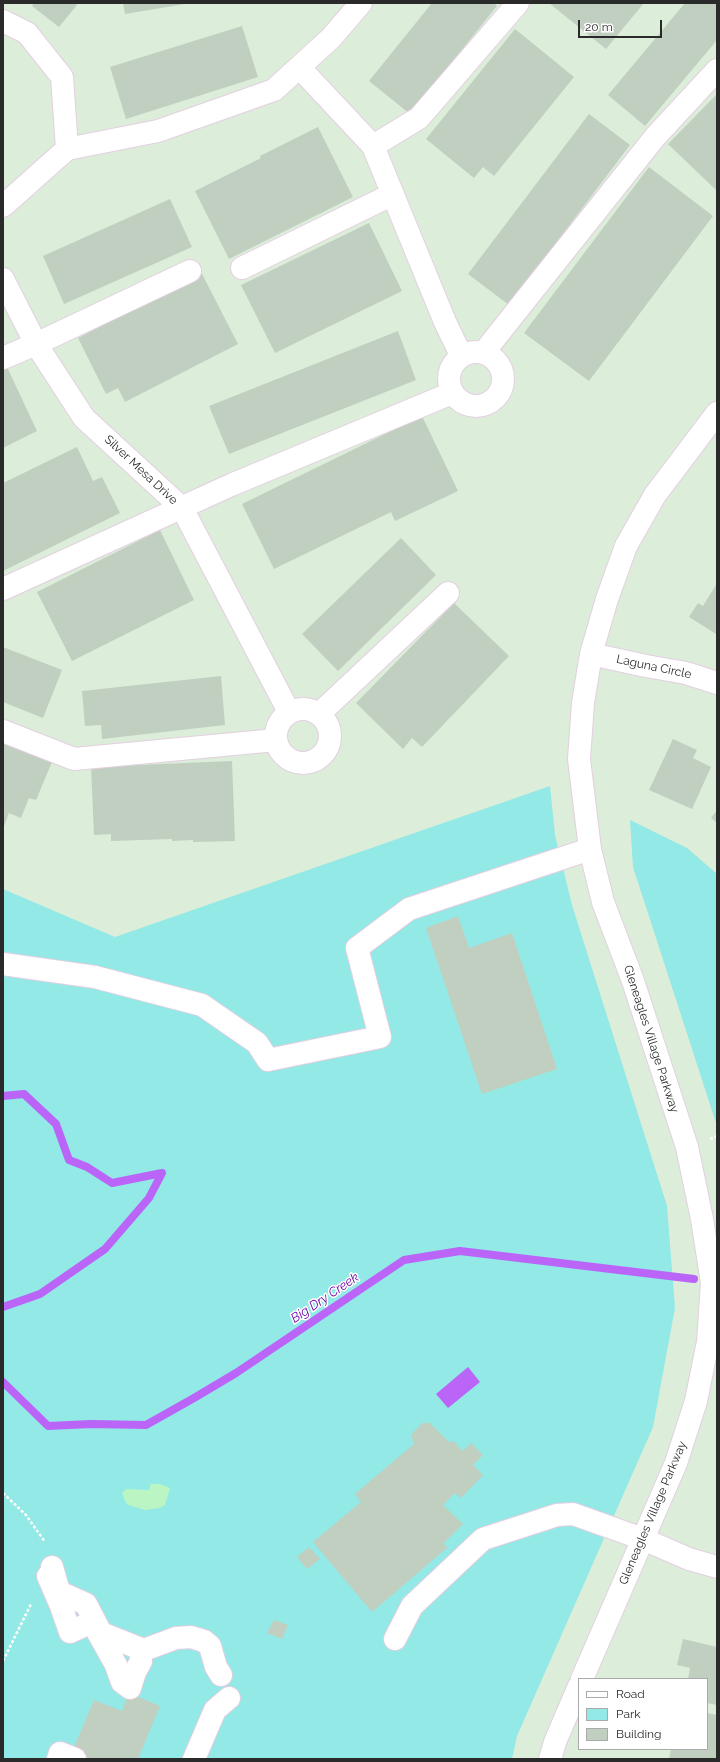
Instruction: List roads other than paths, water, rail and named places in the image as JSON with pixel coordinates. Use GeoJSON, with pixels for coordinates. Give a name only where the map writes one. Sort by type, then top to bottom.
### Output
{"type":"FeatureCollection","features":[{"type":"Feature","properties":{"kind":"street"},"geometry":{"type":"LineString","coordinates":[[3,206],[67,149],[158,131],[274,90],[332,38],[361,3]]}},
{"type":"Feature","properties":{"kind":"street"},"geometry":{"type":"LineString","coordinates":[[373,146],[419,118],[518,3]]}},
{"type":"Feature","properties":{"kind":"street"},"geometry":{"type":"LineString","coordinates":[[3,21],[27,33],[62,77],[67,149]]}},
{"type":"Feature","properties":{"kind":"street"},"geometry":{"type":"LineString","coordinates":[[300,67],[373,146],[445,322],[462,355]]}},
{"type":"Feature","properties":{"kind":"street"},"geometry":{"type":"LineString","coordinates":[[484,352],[655,137],[717,70]]}},
{"type":"Feature","properties":{"kind":"street"},"geometry":{"type":"LineString","coordinates":[[242,268],[393,194]]}},
{"type":"Feature","properties":{"kind":"street"},"geometry":{"type":"LineString","coordinates":[[3,358],[36,344],[190,271]]}},
{"type":"Feature","properties":{"kind":"street","name":"Silver Mesa Drive"},"geometry":{"type":"LineString","coordinates":[[3,279],[36,344],[84,418],[182,508],[289,712]]}},
{"type":"Feature","properties":{"kind":"street"},"geometry":{"type":"LineString","coordinates":[[473,351],[484,352],[492,357],[501,367],[503,379],[501,390],[496,397],[483,406],[472,406],[459,401],[452,393],[448,383],[448,374],[452,365],[462,355],[473,351]]}},
{"type":"Feature","properties":{"kind":"street"},"geometry":{"type":"LineString","coordinates":[[3,589],[231,485],[452,393]]}},
{"type":"Feature","properties":{"kind":"street","name":"Gleneagles Village Parkway"},"geometry":{"type":"LineString","coordinates":[[582,1678],[676,1463],[696,1401],[708,1342],[712,1283],[702,1219],[687,1147],[633,981],[603,902],[590,850],[579,759],[582,702],[591,654],[607,599],[626,546],[655,495],[717,413]]}},
{"type":"Feature","properties":{"kind":"street"},"geometry":{"type":"LineString","coordinates":[[319,714],[448,593]]}},
{"type":"Feature","properties":{"kind":"street","name":"Laguna Circle"},"geometry":{"type":"LineString","coordinates":[[591,654],[646,666],[686,672],[717,683]]}},
{"type":"Feature","properties":{"kind":"street"},"geometry":{"type":"LineString","coordinates":[[300,708],[311,709],[319,714],[328,724],[330,736],[328,747],[319,758],[310,762],[300,763],[292,761],[279,750],[276,740],[276,731],[279,722],[289,712],[300,708]]}},
{"type":"Feature","properties":{"kind":"street"},"geometry":{"type":"LineString","coordinates":[[3,731],[74,759],[276,740]]}},
{"type":"Feature","properties":{"kind":"street"},"geometry":{"type":"LineString","coordinates":[[3,964],[95,977],[202,1005],[257,1043],[268,1060],[380,1037],[357,948],[409,908],[590,850]]}},
{"type":"Feature","properties":{"kind":"street"},"geometry":{"type":"LineString","coordinates":[[395,1639],[412,1606],[483,1539],[557,1515],[574,1514],[643,1539],[689,1559],[717,1567]]}},
{"type":"Feature","properties":{"kind":"street"},"geometry":{"type":"LineString","coordinates":[[50,1572],[59,1592],[86,1604],[101,1633],[141,1649],[141,1651],[141,1661],[135,1672],[130,1688],[122,1682],[116,1665],[92,1622],[70,1632],[50,1572]]}},
{"type":"Feature","properties":{"kind":"street"},"geometry":{"type":"LineString","coordinates":[[141,1651],[176,1638],[191,1637],[204,1640],[210,1646],[216,1667],[221,1675]]}},
{"type":"Feature","properties":{"kind":"street"},"geometry":{"type":"LineString","coordinates":[[550,1759],[555,1742],[578,1688]]}},
{"type":"Feature","properties":{"kind":"street"},"geometry":{"type":"LineString","coordinates":[[194,1759],[215,1710],[229,1698]]}},
{"type":"Feature","properties":{"kind":"street"},"geometry":{"type":"LineString","coordinates":[[58,1759],[60,1753],[75,1759]]}},
{"type":"Feature","properties":{"kind":"waterway","name":"Big Dry Creek"},"geometry":{"type":"LineString","coordinates":[[3,1096],[24,1094],[56,1124],[69,1160],[87,1167],[112,1183],[162,1173],[149,1198],[105,1249],[40,1294],[3,1307]]}},
{"type":"Feature","properties":{"kind":"waterway","name":"Big Dry Creek"},"geometry":{"type":"LineString","coordinates":[[3,1382],[48,1426],[91,1424],[146,1425],[236,1373],[404,1260],[460,1251],[694,1279]]}}]}
